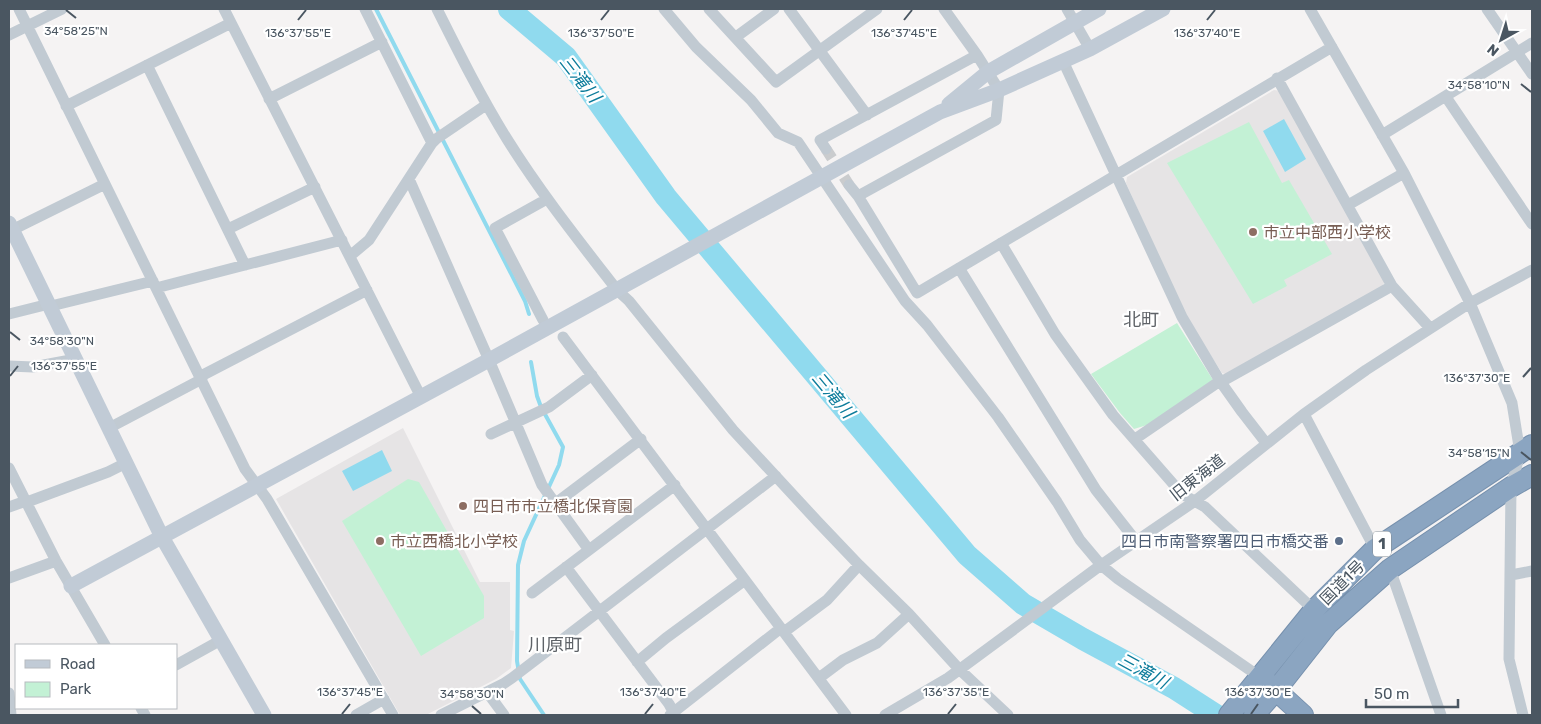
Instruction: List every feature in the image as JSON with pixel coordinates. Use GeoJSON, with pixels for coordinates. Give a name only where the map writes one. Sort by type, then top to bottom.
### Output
{"type":"FeatureCollection","features":[{"type":"Feature","properties":{"kind":"highway","name":"国道1号"},"geometry":{"type":"LineString","coordinates":[[1245,711],[1260,677],[1314,610],[1375,548],[1526,449]]}},
{"type":"Feature","properties":{"kind":"highway","name":"国道1号"},"geometry":{"type":"LineString","coordinates":[[1245,711],[1276,690],[1328,624],[1390,569],[1511,487],[1532,475]]}},
{"type":"Feature","properties":{"kind":"highway"},"geometry":{"type":"LineString","coordinates":[[1260,677],[1303,715]]}},
{"type":"Feature","properties":{"kind":"street"},"geometry":{"type":"LineString","coordinates":[[19,9],[246,469],[267,499],[393,715]]}},
{"type":"Feature","properties":{"kind":"street"},"geometry":{"type":"LineString","coordinates":[[9,35],[62,9]]}},
{"type":"Feature","properties":{"kind":"street"},"geometry":{"type":"LineString","coordinates":[[224,9],[421,397]]}},
{"type":"Feature","properties":{"kind":"street"},"geometry":{"type":"LineString","coordinates":[[365,9],[434,141]]}},
{"type":"Feature","properties":{"kind":"street"},"geometry":{"type":"LineString","coordinates":[[437,9],[486,104],[508,141],[547,199],[619,289],[734,430],[776,476],[859,565],[909,614],[958,669],[1008,715]]}},
{"type":"Feature","properties":{"kind":"street"},"geometry":{"type":"LineString","coordinates":[[664,9],[696,47],[751,100],[778,134],[798,142],[815,181],[905,301],[927,324],[998,417],[1057,502],[1097,568],[1118,580],[1260,677]]}},
{"type":"Feature","properties":{"kind":"street"},"geometry":{"type":"LineString","coordinates":[[709,9],[776,82],[877,9]]}},
{"type":"Feature","properties":{"kind":"street"},"geometry":{"type":"LineString","coordinates":[[736,37],[774,9]]}},
{"type":"Feature","properties":{"kind":"street"},"geometry":{"type":"LineString","coordinates":[[789,9],[867,115]]}},
{"type":"Feature","properties":{"kind":"street"},"geometry":{"type":"LineString","coordinates":[[858,196],[996,120],[999,90],[944,9]]}},
{"type":"Feature","properties":{"kind":"street"},"geometry":{"type":"LineString","coordinates":[[1067,9],[1090,49]]}},
{"type":"Feature","properties":{"kind":"street"},"geometry":{"type":"LineString","coordinates":[[940,112],[988,72],[1099,9]]}},
{"type":"Feature","properties":{"kind":"street"},"geometry":{"type":"LineString","coordinates":[[70,586],[490,360],[940,112],[999,90],[1090,49],[1163,9]]}},
{"type":"Feature","properties":{"kind":"street"},"geometry":{"type":"LineString","coordinates":[[1310,9],[1404,173],[1470,303],[1512,402],[1526,449],[1511,487],[1509,659],[1524,715],[1532,711]]}},
{"type":"Feature","properties":{"kind":"street"},"geometry":{"type":"LineString","coordinates":[[1487,9],[1532,74]]}},
{"type":"Feature","properties":{"kind":"street"},"geometry":{"type":"LineString","coordinates":[[66,106],[231,23]]}},
{"type":"Feature","properties":{"kind":"street"},"geometry":{"type":"LineString","coordinates":[[270,99],[382,42]]}},
{"type":"Feature","properties":{"kind":"street"},"geometry":{"type":"LineString","coordinates":[[1382,135],[1532,43]]}},
{"type":"Feature","properties":{"kind":"street"},"geometry":{"type":"LineString","coordinates":[[849,185],[858,196],[917,293],[1332,47]]}},
{"type":"Feature","properties":{"kind":"street"},"geometry":{"type":"LineString","coordinates":[[826,149],[820,140],[977,55]]}},
{"type":"Feature","properties":{"kind":"street"},"geometry":{"type":"LineString","coordinates":[[1063,61],[1182,317],[1220,382],[1266,443]]}},
{"type":"Feature","properties":{"kind":"street"},"geometry":{"type":"LineString","coordinates":[[147,65],[245,265]]}},
{"type":"Feature","properties":{"kind":"street"},"geometry":{"type":"LineString","coordinates":[[1277,78],[1392,286],[1430,328]]}},
{"type":"Feature","properties":{"kind":"street"},"geometry":{"type":"LineString","coordinates":[[1446,97],[1532,224]]}},
{"type":"Feature","properties":{"kind":"street"},"geometry":{"type":"LineString","coordinates":[[350,256],[369,240],[434,141],[486,104]]}},
{"type":"Feature","properties":{"kind":"street"},"geometry":{"type":"LineString","coordinates":[[1348,205],[1404,173]]}},
{"type":"Feature","properties":{"kind":"street"},"geometry":{"type":"LineString","coordinates":[[409,179],[490,360],[542,484],[589,550]]}},
{"type":"Feature","properties":{"kind":"street"},"geometry":{"type":"LineString","coordinates":[[105,184],[10,226],[162,536],[264,715]]}},
{"type":"Feature","properties":{"kind":"street"},"geometry":{"type":"LineString","coordinates":[[228,229],[315,187]]}},
{"type":"Feature","properties":{"kind":"street"},"geometry":{"type":"LineString","coordinates":[[543,320],[495,228],[547,199]]}},
{"type":"Feature","properties":{"kind":"street"},"geometry":{"type":"LineString","coordinates":[[9,314],[245,265],[342,240]]}},
{"type":"Feature","properties":{"kind":"street"},"geometry":{"type":"LineString","coordinates":[[1001,243],[1055,334],[1113,415],[1182,494],[1205,507],[1314,610]]}},
{"type":"Feature","properties":{"kind":"street"},"geometry":{"type":"LineString","coordinates":[[959,268],[1096,490],[1136,541]]}},
{"type":"Feature","properties":{"kind":"street","name":"旧東海道"},"geometry":{"type":"LineString","coordinates":[[885,715],[948,678],[1097,568],[1194,501],[1304,414],[1366,370],[1470,303],[1532,270]]}},
{"type":"Feature","properties":{"kind":"street"},"geometry":{"type":"LineString","coordinates":[[1135,439],[1220,382],[1392,286]]}},
{"type":"Feature","properties":{"kind":"street"},"geometry":{"type":"LineString","coordinates":[[109,428],[367,290]]}},
{"type":"Feature","properties":{"kind":"street"},"geometry":{"type":"LineString","coordinates":[[563,338],[846,715]]}},
{"type":"Feature","properties":{"kind":"street"},"geometry":{"type":"LineString","coordinates":[[9,366],[33,367],[76,359]]}},
{"type":"Feature","properties":{"kind":"street"},"geometry":{"type":"LineString","coordinates":[[491,434],[544,410],[592,375]]}},
{"type":"Feature","properties":{"kind":"street"},"geometry":{"type":"LineString","coordinates":[[1304,414],[1375,548]]}},
{"type":"Feature","properties":{"kind":"street"},"geometry":{"type":"LineString","coordinates":[[554,501],[641,440]]}},
{"type":"Feature","properties":{"kind":"street"},"geometry":{"type":"LineString","coordinates":[[9,508],[108,472],[126,463]]}},
{"type":"Feature","properties":{"kind":"street"},"geometry":{"type":"LineString","coordinates":[[9,468],[56,561],[104,644]]}},
{"type":"Feature","properties":{"kind":"street"},"geometry":{"type":"LineString","coordinates":[[441,715],[512,678],[776,476]]}},
{"type":"Feature","properties":{"kind":"street"},"geometry":{"type":"LineString","coordinates":[[532,593],[675,485]]}},
{"type":"Feature","properties":{"kind":"street"},"geometry":{"type":"LineString","coordinates":[[9,578],[56,561]]}},
{"type":"Feature","properties":{"kind":"street"},"geometry":{"type":"LineString","coordinates":[[566,567],[669,704],[673,714],[782,630],[827,600],[859,565]]}},
{"type":"Feature","properties":{"kind":"street"},"geometry":{"type":"LineString","coordinates":[[1390,569],[1441,715]]}},
{"type":"Feature","properties":{"kind":"street"},"geometry":{"type":"LineString","coordinates":[[1511,575],[1532,571]]}},
{"type":"Feature","properties":{"kind":"street"},"geometry":{"type":"LineString","coordinates":[[637,662],[666,638],[745,580]]}},
{"type":"Feature","properties":{"kind":"street"},"geometry":{"type":"LineString","coordinates":[[819,678],[843,660],[877,643],[909,614]]}},
{"type":"Feature","properties":{"kind":"street"},"geometry":{"type":"LineString","coordinates":[[178,664],[221,640]]}},
{"type":"Feature","properties":{"kind":"street"},"geometry":{"type":"LineString","coordinates":[[487,692],[504,715]]}},
{"type":"Feature","properties":{"kind":"street"},"geometry":{"type":"LineString","coordinates":[[11,715],[12,697]]}},
{"type":"Feature","properties":{"kind":"street"},"geometry":{"type":"LineString","coordinates":[[356,715],[384,699]]}},
{"type":"Feature","properties":{"kind":"shaded area","name":"市立中部西小学校"},"geometry":{"type":"Polygon","coordinates":[[[1274,90],[1280,91],[1385,280],[1383,286],[1228,375],[1222,373],[1185,315],[1126,183],[1127,177],[1274,90]]]}},
{"type":"Feature","properties":{"kind":"shaded area","name":"市立西橋北小学校"},"geometry":{"type":"Polygon","coordinates":[[[403,428],[480,582],[510,582],[510,630],[514,631],[511,668],[496,679],[426,715],[400,715],[276,499],[403,428]]]}},
{"type":"Feature","properties":{"kind":"green space"},"geometry":{"type":"Polygon","coordinates":[[[1249,122],[1282,183],[1289,180],[1332,254],[1284,280],[1287,286],[1253,304],[1167,163],[1249,122]]]}},
{"type":"Feature","properties":{"kind":"green space"},"geometry":{"type":"Polygon","coordinates":[[[1177,323],[1213,380],[1147,425],[1134,429],[1091,374],[1177,323]]]}},
{"type":"Feature","properties":{"kind":"green space"},"geometry":{"type":"Polygon","coordinates":[[[408,479],[419,482],[484,596],[484,618],[421,656],[342,521],[408,479]]]}},
{"type":"Feature","properties":{"kind":"water"},"geometry":{"type":"Polygon","coordinates":[[[1284,119],[1306,159],[1285,172],[1263,131],[1284,119]]]}},
{"type":"Feature","properties":{"kind":"water"},"geometry":{"type":"Polygon","coordinates":[[[382,450],[392,471],[353,491],[342,471],[382,450]]]}},
{"type":"Feature","properties":{"kind":"waterway"},"geometry":{"type":"LineString","coordinates":[[376,9],[525,301],[529,314]]}},
{"type":"Feature","properties":{"kind":"waterway","name":"三滝川"},"geometry":{"type":"LineString","coordinates":[[509,9],[566,57],[666,197],[967,555],[1023,604],[1174,688],[1216,715]]}},
{"type":"Feature","properties":{"kind":"waterway"},"geometry":{"type":"LineString","coordinates":[[531,362],[537,396],[541,407],[563,447],[559,465],[524,541],[518,565],[517,661],[520,679],[544,715]]}},
{"type":"Feature","properties":{"kind":"tunnel"},"geometry":{"type":"LineString","coordinates":[[826,149],[849,185]]}},
{"type":"Feature","properties":{"kind":"place","name":"市立中部西小学校"},"geometry":{"type":"Point","coordinates":[1253,232]}},
{"type":"Feature","properties":{"kind":"place","name":"四日市市立橋北保育園"},"geometry":{"type":"Point","coordinates":[463,506]}},
{"type":"Feature","properties":{"kind":"place","name":"市立西橋北小学校"},"geometry":{"type":"Point","coordinates":[380,541]}},
{"type":"Feature","properties":{"kind":"place","name":"四日市南警察署四日市橋交番"},"geometry":{"type":"Point","coordinates":[1339,541]}},
{"type":"Feature","properties":{"kind":"district","name":"北町"},"geometry":{"type":"Point","coordinates":[1141,320]}},
{"type":"Feature","properties":{"kind":"district","name":"川原町"},"geometry":{"type":"Point","coordinates":[555,645]}}]}
